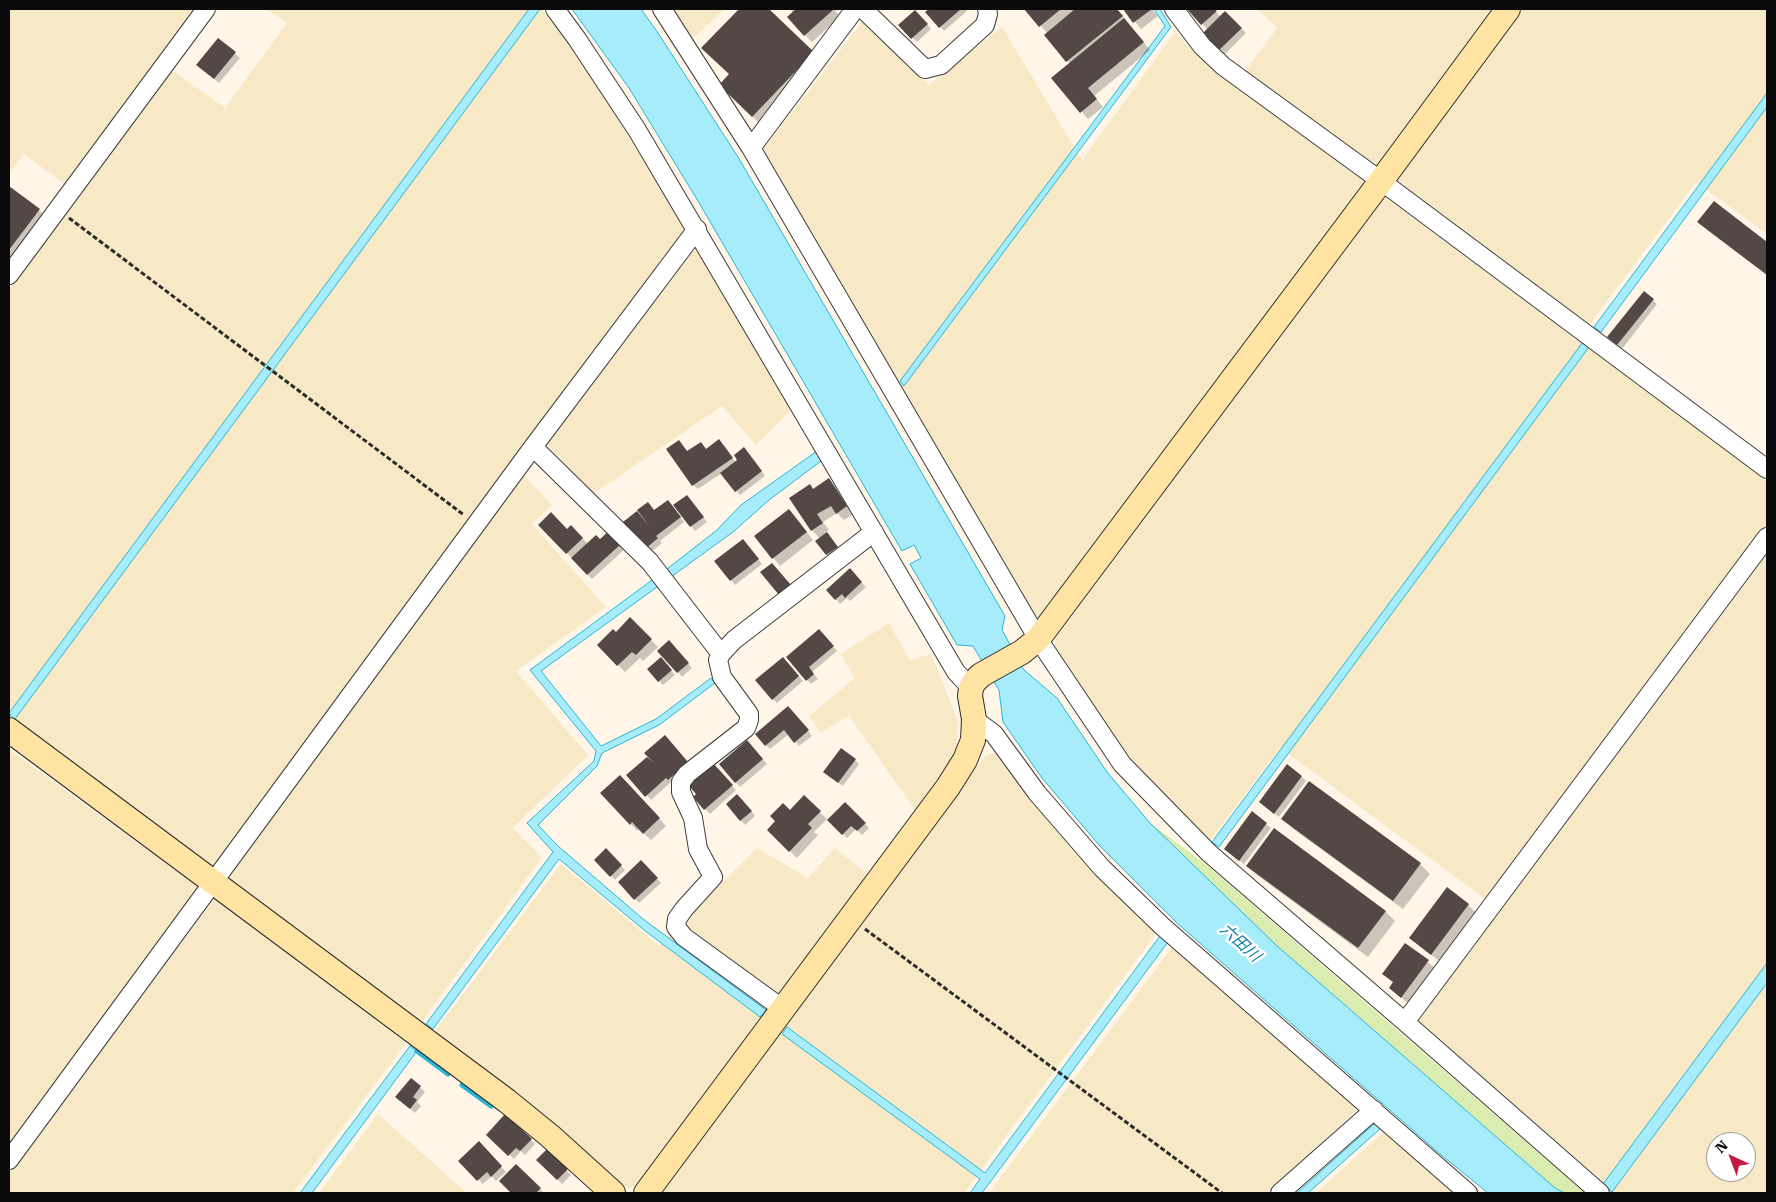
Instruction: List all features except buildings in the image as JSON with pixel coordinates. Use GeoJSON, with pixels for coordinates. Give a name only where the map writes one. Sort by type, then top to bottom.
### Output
{"type":"FeatureCollection","features":[{"type":"Feature","properties":{"kind":"street"},"geometry":{"type":"LineString","coordinates":[[9,276],[206,9]]}},
{"type":"Feature","properties":{"kind":"street"},"geometry":{"type":"LineString","coordinates":[[555,9],[577,39],[631,122],[697,229],[956,672],[976,681]]}},
{"type":"Feature","properties":{"kind":"street"},"geometry":{"type":"LineString","coordinates":[[662,9],[750,148],[1030,645],[1122,764],[1209,853],[1600,1193]]}},
{"type":"Feature","properties":{"kind":"street"},"geometry":{"type":"LineString","coordinates":[[750,148],[855,9]]}},
{"type":"Feature","properties":{"kind":"street"},"geometry":{"type":"LineString","coordinates":[[863,9],[925,69],[941,65],[985,25],[988,14],[987,9]]}},
{"type":"Feature","properties":{"kind":"street"},"geometry":{"type":"LineString","coordinates":[[1174,9],[1202,46],[1223,66],[1381,181],[1767,470]]}},
{"type":"Feature","properties":{"kind":"street"},"geometry":{"type":"LineString","coordinates":[[646,1193],[948,787],[965,760],[973,740],[974,719],[970,696],[976,681],[1030,645],[1381,181],[1508,9]]}},
{"type":"Feature","properties":{"kind":"street"},"geometry":{"type":"LineString","coordinates":[[9,1160],[533,446],[697,229]]}},
{"type":"Feature","properties":{"kind":"street"},"geometry":{"type":"LineString","coordinates":[[533,446],[650,562],[721,654]]}},
{"type":"Feature","properties":{"kind":"street"},"geometry":{"type":"LineString","coordinates":[[784,1008],[684,937],[676,928],[677,919],[684,909],[713,877],[698,849],[693,818],[681,792],[681,782],[687,774],[746,728],[749,720],[749,714],[722,677],[718,660],[721,654],[734,640],[874,532]]}},
{"type":"Feature","properties":{"kind":"street"},"geometry":{"type":"LineString","coordinates":[[1405,1022],[1767,537]]}},
{"type":"Feature","properties":{"kind":"street"},"geometry":{"type":"LineString","coordinates":[[974,719],[994,734],[1037,793],[1102,868],[1162,926],[1468,1193]]}},
{"type":"Feature","properties":{"kind":"street"},"geometry":{"type":"LineString","coordinates":[[9,730],[506,1100],[550,1136],[613,1193]]}},
{"type":"Feature","properties":{"kind":"street"},"geometry":{"type":"LineString","coordinates":[[1280,1193],[1374,1110]]}},
{"type":"Feature","properties":{"kind":"path"},"geometry":{"type":"LineString","coordinates":[[58,210],[476,524]]}},
{"type":"Feature","properties":{"kind":"path"},"geometry":{"type":"LineString","coordinates":[[851,918],[1222,1193]]}},
{"type":"Feature","properties":{"kind":"shaded area"},"geometry":{"type":"Polygon","coordinates":[[[9,9],[195,9],[64,184],[24,154],[9,174],[9,9]]]}},
{"type":"Feature","properties":{"kind":"shaded area"},"geometry":{"type":"Polygon","coordinates":[[[267,9],[541,9],[580,57],[685,230],[213,867],[9,716],[9,289],[171,69],[225,108],[287,23],[267,9]]]}},
{"type":"Feature","properties":{"kind":"shaded area"},"geometry":{"type":"Polygon","coordinates":[[[672,9],[725,9],[693,38],[672,9]]]}},
{"type":"Feature","properties":{"kind":"shaded area"},"geometry":{"type":"Polygon","coordinates":[[[1257,9],[1493,9],[1377,166],[1245,71],[1277,28],[1257,9]]]}},
{"type":"Feature","properties":{"kind":"shaded area"},"geometry":{"type":"Polygon","coordinates":[[[1523,9],[1767,9],[1767,234],[1696,182],[1589,325],[1396,180],[1523,9]]]}},
{"type":"Feature","properties":{"kind":"shaded area"},"geometry":{"type":"Polygon","coordinates":[[[862,22],[929,85],[1002,27],[1082,160],[1175,32],[1213,71],[1366,182],[1044,617],[1031,613],[763,150],[862,22]]]}},
{"type":"Feature","properties":{"kind":"shaded area"},"geometry":{"type":"Polygon","coordinates":[[[1384,196],[1767,481],[1767,1193],[1616,1193],[1419,1021],[1500,910],[1280,748],[1209,842],[1126,759],[1055,654],[1055,639],[1384,196]]]}},
{"type":"Feature","properties":{"kind":"shaded area"},"geometry":{"type":"Polygon","coordinates":[[[696,248],[791,410],[756,445],[722,406],[593,494],[545,442],[696,248]]]}},
{"type":"Feature","properties":{"kind":"shaded area"},"geometry":{"type":"Polygon","coordinates":[[[523,474],[552,505],[532,524],[606,607],[516,671],[588,755],[513,828],[542,858],[422,1021],[228,877],[523,474]]]}},
{"type":"Feature","properties":{"kind":"shaded area"},"geometry":{"type":"Polygon","coordinates":[[[889,623],[910,660],[931,654],[958,721],[956,753],[915,810],[849,716],[820,733],[809,716],[855,678],[840,654],[889,623]]]}},
{"type":"Feature","properties":{"kind":"shaded area"},"geometry":{"type":"Polygon","coordinates":[[[9,749],[198,887],[9,1144],[9,749]]]}},
{"type":"Feature","properties":{"kind":"shaded area"},"geometry":{"type":"Polygon","coordinates":[[[997,752],[1071,848],[1157,932],[964,1193],[662,1193],[985,756],[997,752]]]}},
{"type":"Feature","properties":{"kind":"shaded area"},"geometry":{"type":"Polygon","coordinates":[[[757,848],[808,878],[835,848],[869,875],[641,1184],[628,1189],[558,1126],[435,1031],[561,864],[659,946],[757,848]]]}},
{"type":"Feature","properties":{"kind":"shaded area"},"geometry":{"type":"Polygon","coordinates":[[[215,898],[406,1043],[293,1193],[9,1193],[9,1173],[215,898]]]}},
{"type":"Feature","properties":{"kind":"shaded area"},"geometry":{"type":"Polygon","coordinates":[[[1173,946],[1359,1108],[1267,1193],[989,1193],[1173,946]]]}},
{"type":"Feature","properties":{"kind":"shaded area"},"geometry":{"type":"Polygon","coordinates":[[[378,1114],[467,1193],[319,1193],[378,1114]]]}},
{"type":"Feature","properties":{"kind":"shaded area"},"geometry":{"type":"Polygon","coordinates":[[[1386,1130],[1458,1193],[1316,1193],[1386,1130]]]}},
{"type":"Feature","properties":{"kind":"green space"},"geometry":{"type":"Polygon","coordinates":[[[1150,823],[1208,866],[1585,1193],[1564,1193],[1555,1188],[1276,945],[1150,823]]]}},
{"type":"Feature","properties":{"kind":"water"},"geometry":{"type":"Polygon","coordinates":[[[529,9],[540,9],[15,719],[9,713],[529,9]]]}},
{"type":"Feature","properties":{"kind":"water","name":"六田川"},"geometry":{"type":"Polygon","coordinates":[[[572,9],[641,9],[658,33],[738,157],[1005,616],[1002,630],[1024,670],[1057,698],[1107,772],[1150,823],[1276,945],[1555,1188],[1564,1193],[1488,1193],[1440,1154],[1178,924],[1099,845],[1042,778],[1003,722],[999,690],[973,646],[957,645],[910,564],[921,558],[914,545],[902,551],[698,201],[629,88],[572,9]]]}},
{"type":"Feature","properties":{"kind":"water"},"geometry":{"type":"Polygon","coordinates":[[[1154,9],[1160,9],[1171,27],[904,386],[900,381],[1165,26],[1154,9]]]}},
{"type":"Feature","properties":{"kind":"water"},"geometry":{"type":"Polygon","coordinates":[[[1767,93],[1767,107],[1601,332],[1594,327],[1767,93]]]}},
{"type":"Feature","properties":{"kind":"water"},"geometry":{"type":"Polygon","coordinates":[[[1583,342],[1589,347],[1219,847],[1212,842],[1583,342]]]}},
{"type":"Feature","properties":{"kind":"water"},"geometry":{"type":"Polygon","coordinates":[[[817,451],[821,461],[769,500],[733,532],[541,671],[601,746],[656,719],[711,678],[715,683],[659,725],[602,753],[597,766],[538,825],[558,846],[643,919],[766,1010],[760,1017],[644,930],[559,859],[433,1029],[426,1024],[553,852],[527,823],[594,761],[596,751],[530,670],[717,530],[741,505],[817,451]]]}},
{"type":"Feature","properties":{"kind":"water"},"geometry":{"type":"Polygon","coordinates":[[[1160,936],[1168,942],[982,1193],[970,1193],[980,1179],[782,1034],[787,1027],[985,1173],[1160,936]]]}},
{"type":"Feature","properties":{"kind":"water"},"geometry":{"type":"Polygon","coordinates":[[[1767,963],[1767,983],[1612,1192],[1603,1184],[1767,963]]]}},
{"type":"Feature","properties":{"kind":"water"},"geometry":{"type":"Polygon","coordinates":[[[410,1046],[417,1051],[312,1193],[300,1193],[410,1046]]]}},
{"type":"Feature","properties":{"kind":"water"},"geometry":{"type":"Polygon","coordinates":[[[1375,1123],[1381,1128],[1308,1193],[1297,1193],[1375,1123]]]}},
{"type":"Feature","properties":{"kind":"waterway"},"geometry":{"type":"LineString","coordinates":[[417,1051],[448,1074]]}},
{"type":"Feature","properties":{"kind":"waterway"},"geometry":{"type":"LineString","coordinates":[[462,1085],[491,1106]]}}]}
